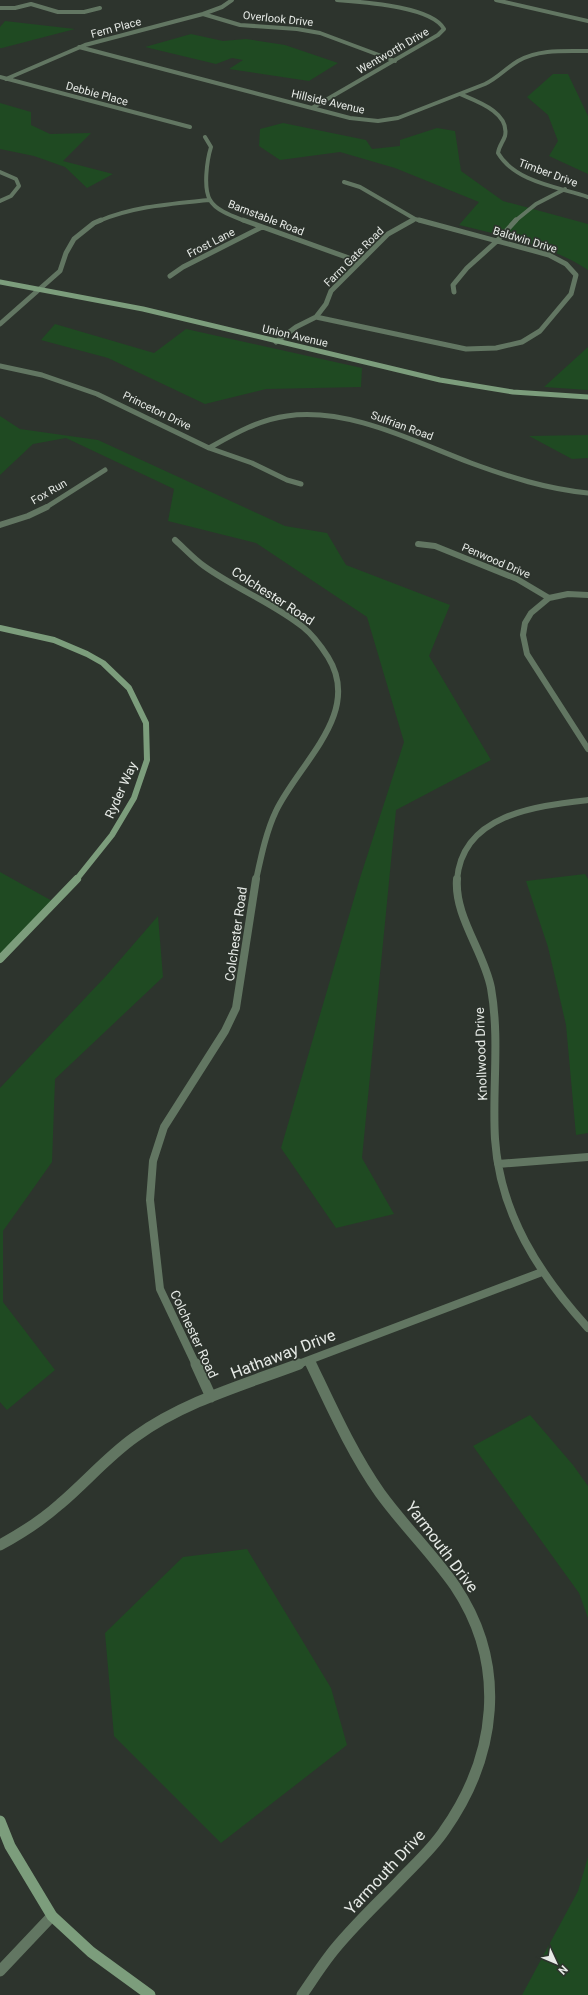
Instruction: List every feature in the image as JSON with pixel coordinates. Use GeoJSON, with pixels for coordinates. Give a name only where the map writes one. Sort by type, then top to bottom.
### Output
{"type":"FeatureCollection","features":[{"type":"Feature","properties":{"kind":"main road","name":"Union Avenue"},"geometry":{"type":"LineString","coordinates":[[0,282],[143,309],[276,342],[465,384],[531,394],[588,397]]}},
{"type":"Feature","properties":{"kind":"main road","name":"Ryder Way"},"geometry":{"type":"LineString","coordinates":[[0,628],[66,644],[100,661],[114,672],[135,696],[146,721],[148,737],[148,752],[144,773],[111,838],[83,874],[0,959]]}},
{"type":"Feature","properties":{"kind":"main road"},"geometry":{"type":"LineString","coordinates":[[0,1821],[10,1846],[52,1916],[91,1952],[150,1995]]}},
{"type":"Feature","properties":{"kind":"street","name":"Fern Place"},"geometry":{"type":"LineString","coordinates":[[6,79],[79,47],[203,14],[222,7],[232,0]]}},
{"type":"Feature","properties":{"kind":"street","name":"Wentworth Drive"},"geometry":{"type":"LineString","coordinates":[[312,108],[395,61],[442,32],[444,29],[441,23],[428,16],[385,5],[337,0]]}},
{"type":"Feature","properties":{"kind":"street"},"geometry":{"type":"LineString","coordinates":[[496,0],[588,21]]}},
{"type":"Feature","properties":{"kind":"street"},"geometry":{"type":"LineString","coordinates":[[0,8],[15,8],[31,4],[58,12],[84,12],[100,8]]}},
{"type":"Feature","properties":{"kind":"street","name":"Overlook Drive"},"geometry":{"type":"LineString","coordinates":[[203,14],[240,25],[297,29],[320,33],[395,61]]}},
{"type":"Feature","properties":{"kind":"street","name":"Hillside Avenue"},"geometry":{"type":"LineString","coordinates":[[79,47],[356,119],[386,120],[398,118],[494,80],[517,62],[530,55],[551,51],[588,52]]}},
{"type":"Feature","properties":{"kind":"street","name":"Debbie Place"},"geometry":{"type":"LineString","coordinates":[[0,77],[190,128]]}},
{"type":"Feature","properties":{"kind":"street","name":"Timber Drive"},"geometry":{"type":"LineString","coordinates":[[460,94],[490,109],[503,122],[505,137],[498,150],[499,156],[504,163],[524,175],[588,196]]}},
{"type":"Feature","properties":{"kind":"street"},"geometry":{"type":"LineString","coordinates":[[0,324],[60,271],[68,249],[74,239],[94,223],[116,214],[145,206],[209,200],[207,158],[212,147],[205,136]]}},
{"type":"Feature","properties":{"kind":"street"},"geometry":{"type":"LineString","coordinates":[[0,172],[16,179],[19,186],[11,196],[0,201]]}},
{"type":"Feature","properties":{"kind":"street","name":"Baldwin Drive"},"geometry":{"type":"LineString","coordinates":[[316,317],[466,348],[496,348],[522,342],[540,331],[571,294],[574,288],[576,275],[566,264],[559,260],[537,251],[415,219],[360,187],[344,182]]}},
{"type":"Feature","properties":{"kind":"street"},"geometry":{"type":"LineString","coordinates":[[454,292],[453,285],[467,268],[498,241],[510,225],[536,204],[565,189]]}},
{"type":"Feature","properties":{"kind":"street","name":"Barnstable Road"},"geometry":{"type":"LineString","coordinates":[[209,200],[222,211],[360,262]]}},
{"type":"Feature","properties":{"kind":"street","name":"Farm Gate Road"},"geometry":{"type":"LineString","coordinates":[[276,342],[296,327],[321,313],[332,291],[388,234],[415,219]]}},
{"type":"Feature","properties":{"kind":"street","name":"Frost Lane"},"geometry":{"type":"LineString","coordinates":[[170,276],[183,267],[262,227]]}},
{"type":"Feature","properties":{"kind":"street","name":"Princeton Drive"},"geometry":{"type":"LineString","coordinates":[[0,366],[42,375],[97,394],[209,448],[252,463],[287,480],[301,484]]}},
{"type":"Feature","properties":{"kind":"street","name":"Sulfrian Road"},"geometry":{"type":"LineString","coordinates":[[209,448],[251,426],[269,420],[305,414],[328,415],[366,423],[519,479],[562,490],[588,493]]}},
{"type":"Feature","properties":{"kind":"street","name":"Fox Run"},"geometry":{"type":"LineString","coordinates":[[0,525],[21,519],[41,510],[106,470]]}},
{"type":"Feature","properties":{"kind":"street","name":"Colchester Road"},"geometry":{"type":"LineString","coordinates":[[175,540],[204,566],[302,627],[313,636],[328,655],[337,678],[339,689],[337,707],[332,725],[294,778],[276,812],[263,848],[254,887],[247,946],[236,1008],[225,1031],[193,1079],[164,1127],[153,1161],[150,1200],[160,1289],[211,1397]]}},
{"type":"Feature","properties":{"kind":"street","name":"Penwood Drive"},"geometry":{"type":"LineString","coordinates":[[418,544],[435,546],[517,579],[549,598]]}},
{"type":"Feature","properties":{"kind":"street"},"geometry":{"type":"LineString","coordinates":[[588,595],[568,594],[549,598],[535,608],[527,618],[523,629],[523,641],[527,654],[588,749]]}},
{"type":"Feature","properties":{"kind":"street","name":"Knollwood Drive"},"geometry":{"type":"LineString","coordinates":[[588,800],[530,809],[504,816],[485,829],[473,840],[464,853],[456,882],[458,902],[489,978],[496,1041],[495,1140],[498,1164],[506,1200],[517,1228],[542,1272],[571,1311],[588,1328]]}},
{"type":"Feature","properties":{"kind":"street"},"geometry":{"type":"LineString","coordinates":[[498,1164],[588,1157]]}},
{"type":"Feature","properties":{"kind":"street","name":"Hathaway Drive"},"geometry":{"type":"LineString","coordinates":[[0,1545],[16,1538],[40,1521],[123,1447],[152,1424],[183,1408],[542,1272]]}},
{"type":"Feature","properties":{"kind":"street","name":"Yarmouth Drive"},"geometry":{"type":"LineString","coordinates":[[302,1995],[331,1954],[443,1833],[455,1816],[466,1798],[482,1760],[487,1740],[490,1699],[486,1659],[476,1627],[465,1604],[451,1582],[409,1531],[375,1485],[350,1445],[309,1361]]}},
{"type":"Feature","properties":{"kind":"street"},"geometry":{"type":"LineString","coordinates":[[0,1972],[52,1916]]}},
{"type":"Feature","properties":{"kind":"green space"},"geometry":{"type":"Polygon","coordinates":[[[5,21],[75,29],[0,48],[0,27],[5,21]]]}},
{"type":"Feature","properties":{"kind":"green space"},"geometry":{"type":"Polygon","coordinates":[[[191,34],[223,41],[246,39],[285,45],[338,63],[309,81],[229,69],[243,60],[232,58],[216,64],[145,47],[191,34]]]}},
{"type":"Feature","properties":{"kind":"green space"},"geometry":{"type":"Polygon","coordinates":[[[553,74],[568,74],[588,116],[588,174],[549,156],[558,141],[548,115],[527,97],[553,74]]]}},
{"type":"Feature","properties":{"kind":"green space"},"geometry":{"type":"Polygon","coordinates":[[[0,103],[31,112],[31,125],[50,134],[91,133],[63,161],[113,174],[87,188],[65,167],[34,156],[0,149],[0,103]]]}},
{"type":"Feature","properties":{"kind":"green space"},"geometry":{"type":"Polygon","coordinates":[[[283,123],[366,140],[372,149],[400,146],[400,140],[437,128],[455,131],[461,171],[503,201],[588,224],[588,270],[558,254],[526,242],[459,225],[479,202],[395,168],[340,152],[280,160],[259,146],[260,129],[283,123]]]}},
{"type":"Feature","properties":{"kind":"green space"},"geometry":{"type":"Polygon","coordinates":[[[55,324],[154,353],[186,329],[362,368],[361,387],[266,389],[205,404],[108,358],[41,340],[55,324]]]}},
{"type":"Feature","properties":{"kind":"green space"},"geometry":{"type":"Polygon","coordinates":[[[588,347],[588,390],[544,387],[588,347]]]}},
{"type":"Feature","properties":{"kind":"green space"},"geometry":{"type":"Polygon","coordinates":[[[0,416],[20,429],[98,440],[285,526],[327,533],[346,565],[450,605],[429,656],[491,760],[396,810],[362,1158],[394,1214],[336,1228],[281,1148],[360,878],[404,742],[367,617],[256,543],[168,521],[174,489],[66,438],[33,444],[0,475],[0,416]]]}},
{"type":"Feature","properties":{"kind":"green space"},"geometry":{"type":"Polygon","coordinates":[[[588,435],[588,458],[572,459],[529,436],[588,435]]]}},
{"type":"Feature","properties":{"kind":"green space"},"geometry":{"type":"Polygon","coordinates":[[[0,872],[54,902],[0,955],[0,872]]]}},
{"type":"Feature","properties":{"kind":"green space"},"geometry":{"type":"Polygon","coordinates":[[[585,874],[588,879],[588,1133],[576,1135],[566,1025],[548,947],[526,881],[585,874]]]}},
{"type":"Feature","properties":{"kind":"green space"},"geometry":{"type":"Polygon","coordinates":[[[158,916],[163,977],[55,1079],[52,1162],[3,1231],[3,1302],[55,1370],[7,1410],[0,1402],[0,1088],[106,976],[158,916]]]}},
{"type":"Feature","properties":{"kind":"green space"},"geometry":{"type":"Polygon","coordinates":[[[530,1415],[573,1465],[588,1486],[588,1618],[579,1593],[473,1446],[530,1415]]]}},
{"type":"Feature","properties":{"kind":"green space"},"geometry":{"type":"Polygon","coordinates":[[[247,1549],[331,1688],[347,1745],[221,1843],[114,1736],[105,1633],[183,1557],[247,1549]]]}},
{"type":"Feature","properties":{"kind":"green space"},"geometry":{"type":"Polygon","coordinates":[[[588,1857],[588,1995],[522,1995],[578,1891],[588,1857]]]}}]}
